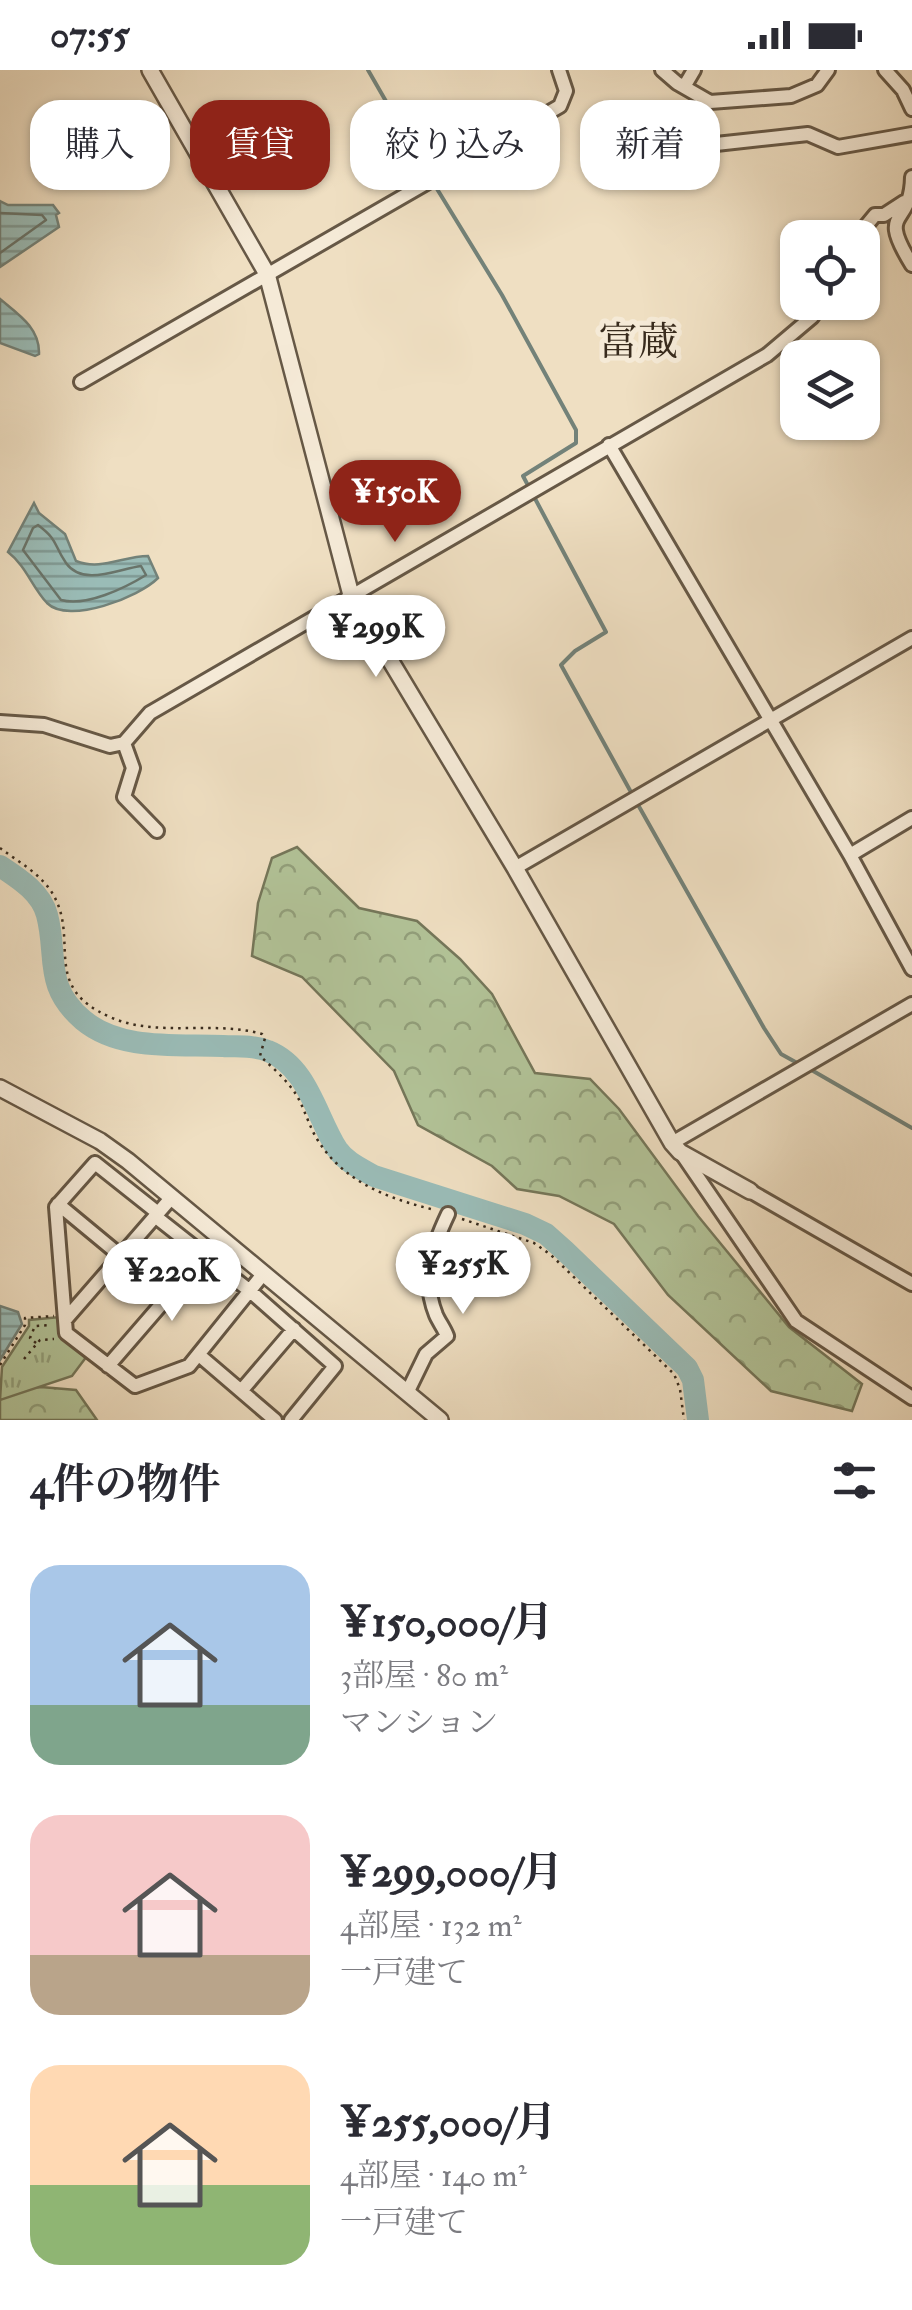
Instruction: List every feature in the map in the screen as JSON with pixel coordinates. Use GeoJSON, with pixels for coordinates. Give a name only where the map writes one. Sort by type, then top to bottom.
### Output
{"type":"FeatureCollection","features":[{"type":"Feature","properties":{"kind":"street"},"geometry":{"type":"LineString","coordinates":[[150,70],[267,274],[351,595],[676,1147],[796,1321],[912,1398]]}},
{"type":"Feature","properties":{"kind":"street"},"geometry":{"type":"LineString","coordinates":[[81,382],[560,106],[566,90],[559,70]]}},
{"type":"Feature","properties":{"kind":"street"},"geometry":{"type":"LineString","coordinates":[[662,70],[710,102],[792,96],[817,85],[828,70]]}},
{"type":"Feature","properties":{"kind":"street"},"geometry":{"type":"LineString","coordinates":[[684,87],[694,70]]}},
{"type":"Feature","properties":{"kind":"street"},"geometry":{"type":"LineString","coordinates":[[890,71],[912,109]]}},
{"type":"Feature","properties":{"kind":"street"},"geometry":{"type":"LineString","coordinates":[[720,144],[808,134],[838,147],[912,134]]}},
{"type":"Feature","properties":{"kind":"street"},"geometry":{"type":"LineString","coordinates":[[912,177],[912,197],[894,227],[895,238],[912,265]]}},
{"type":"Feature","properties":{"kind":"street"},"geometry":{"type":"LineString","coordinates":[[870,220],[874,214],[884,215],[912,197]]}},
{"type":"Feature","properties":{"kind":"street"},"geometry":{"type":"LineString","coordinates":[[0,722],[44,724],[110,746],[124,743],[150,714],[767,355],[808,320]]}},
{"type":"Feature","properties":{"kind":"street"},"geometry":{"type":"LineString","coordinates":[[609,445],[850,855],[912,969]]}},
{"type":"Feature","properties":{"kind":"street"},"geometry":{"type":"LineString","coordinates":[[515,868],[912,638]]}},
{"type":"Feature","properties":{"kind":"street"},"geometry":{"type":"LineString","coordinates":[[124,743],[133,768],[124,797],[156,832]]}},
{"type":"Feature","properties":{"kind":"street"},"geometry":{"type":"LineString","coordinates":[[850,855],[912,818]]}},
{"type":"Feature","properties":{"kind":"street"},"geometry":{"type":"LineString","coordinates":[[676,1147],[912,1004]]}},
{"type":"Feature","properties":{"kind":"street"},"geometry":{"type":"LineString","coordinates":[[0,1088],[100,1141],[440,1420]]}},
{"type":"Feature","properties":{"kind":"street"},"geometry":{"type":"LineString","coordinates":[[676,1147],[912,1284]]}},
{"type":"Feature","properties":{"kind":"street"},"geometry":{"type":"LineString","coordinates":[[264,1273],[250,1291],[190,1366],[135,1386],[66,1333],[61,1320],[56,1207],[95,1162],[250,1291],[336,1366],[291,1420]]}},
{"type":"Feature","properties":{"kind":"street"},"geometry":{"type":"LineString","coordinates":[[61,1320],[122,1257],[172,1197]]}},
{"type":"Feature","properties":{"kind":"street"},"geometry":{"type":"LineString","coordinates":[[58,1204],[122,1257]]}},
{"type":"Feature","properties":{"kind":"street"},"geometry":{"type":"LineString","coordinates":[[408,1393],[426,1354],[447,1336],[430,1290],[428,1260],[448,1214]]}},
{"type":"Feature","properties":{"kind":"street"},"geometry":{"type":"LineString","coordinates":[[108,1366],[204,1254]]}},
{"type":"Feature","properties":{"kind":"street"},"geometry":{"type":"LineString","coordinates":[[242,1391],[294,1329]]}},
{"type":"Feature","properties":{"kind":"street"},"geometry":{"type":"LineString","coordinates":[[199,1355],[276,1420]]}},
{"type":"Feature","properties":{"kind":"path"},"geometry":{"type":"LineString","coordinates":[[0,848],[39,876],[54,896],[61,913],[66,972],[73,987],[95,1009],[140,1026],[262,1034],[265,1038],[260,1056],[297,1095],[316,1138],[353,1178],[404,1204],[448,1214],[534,1243],[551,1254],[674,1374],[684,1420]]}},
{"type":"Feature","properties":{"kind":"path"},"geometry":{"type":"LineString","coordinates":[[0,1365],[26,1325],[25,1318],[61,1320]]}},
{"type":"Feature","properties":{"kind":"path"},"geometry":{"type":"LineString","coordinates":[[37,1343],[30,1338],[35,1326],[61,1320]]}},
{"type":"Feature","properties":{"kind":"path"},"geometry":{"type":"LineString","coordinates":[[24,1360],[37,1343],[54,1339],[65,1347]]}},
{"type":"Feature","properties":{"kind":"green space"},"geometry":{"type":"Polygon","coordinates":[[[297,847],[359,908],[417,921],[460,959],[492,994],[535,1073],[590,1079],[619,1109],[698,1216],[789,1327],[862,1384],[852,1411],[771,1391],[668,1295],[614,1224],[559,1196],[517,1189],[492,1166],[418,1125],[394,1071],[302,977],[252,956],[258,903],[272,858],[297,847]]]}},
{"type":"Feature","properties":{"kind":"green space"},"geometry":{"type":"Polygon","coordinates":[[[60,1317],[87,1356],[72,1376],[0,1400],[2,1367],[29,1320],[60,1317]]]}},
{"type":"Feature","properties":{"kind":"green space"},"geometry":{"type":"Polygon","coordinates":[[[0,1390],[76,1390],[97,1420],[0,1420],[0,1390]]]}},
{"type":"Feature","properties":{"kind":"water"},"geometry":{"type":"Polygon","coordinates":[[[0,201],[8,205],[53,205],[59,213],[59,227],[0,267],[0,201]]]}},
{"type":"Feature","properties":{"kind":"water"},"geometry":{"type":"Polygon","coordinates":[[[0,299],[32,329],[39,354],[35,356],[0,343],[0,299]]]}},
{"type":"Feature","properties":{"kind":"water"},"geometry":{"type":"Polygon","coordinates":[[[34,503],[39,513],[65,534],[76,561],[103,564],[148,556],[158,578],[136,593],[87,610],[57,609],[47,603],[8,552],[34,503]]]}},
{"type":"Feature","properties":{"kind":"water"},"geometry":{"type":"Polygon","coordinates":[[[0,1306],[18,1312],[22,1324],[0,1360],[0,1306]]]}},
{"type":"Feature","properties":{"kind":"waterway"},"geometry":{"type":"LineString","coordinates":[[368,70],[385,100]]}},
{"type":"Feature","properties":{"kind":"waterway"},"geometry":{"type":"LineString","coordinates":[[438,190],[502,295],[576,430],[576,443],[523,476],[606,632],[575,651],[561,665],[632,794]]}},
{"type":"Feature","properties":{"kind":"waterway"},"geometry":{"type":"LineString","coordinates":[[637,803],[764,1028],[781,1054],[799,1064]]}},
{"type":"Feature","properties":{"kind":"waterway"},"geometry":{"type":"LineString","coordinates":[[0,866],[40,899],[47,915],[57,983],[70,1007],[83,1020],[98,1030],[131,1041],[251,1047],[282,1058],[302,1080],[345,1158],[374,1176],[546,1234],[687,1368],[693,1380],[698,1420]]}},
{"type":"Feature","properties":{"kind":"waterway"},"geometry":{"type":"LineString","coordinates":[[808,1068],[912,1128]]}},
{"type":"Feature","properties":{"kind":"district","name":"富蔵"},"geometry":{"type":"Point","coordinates":[638,342]}}]}
